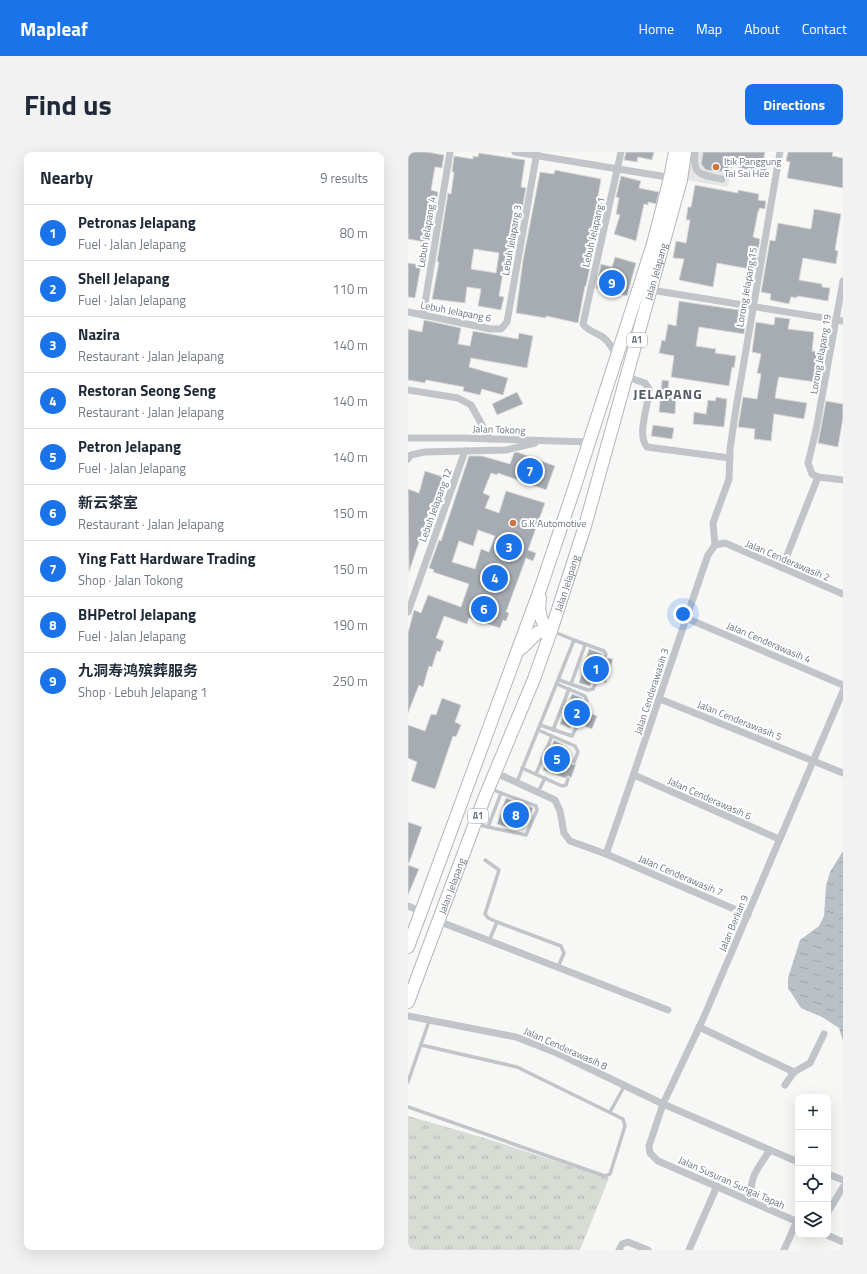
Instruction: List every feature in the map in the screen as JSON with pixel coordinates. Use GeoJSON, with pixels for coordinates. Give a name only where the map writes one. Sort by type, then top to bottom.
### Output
{"type":"FeatureCollection","features":[{"type":"Feature","properties":{"kind":"main road","name":"Jalan Jelapang"},"geometry":{"type":"LineString","coordinates":[[408,1002],[475,824],[534,679],[585,526],[651,290],[675,179],[675,152]]}},
{"type":"Feature","properties":{"kind":"main road","name":"Jalan Jelapang"},"geometry":{"type":"LineString","coordinates":[[408,947],[541,587],[675,179],[688,164],[685,152]]}},
{"type":"Feature","properties":{"kind":"main road"},"geometry":{"type":"LineString","coordinates":[[541,587],[539,606],[540,617],[544,625],[551,631]]}},
{"type":"Feature","properties":{"kind":"main road"},"geometry":{"type":"LineString","coordinates":[[515,659],[526,643],[535,634],[542,631],[551,631]]}},
{"type":"Feature","properties":{"kind":"street","name":"Lebuh Jelapang 4"},"geometry":{"type":"LineString","coordinates":[[423,315],[450,152]]}},
{"type":"Feature","properties":{"kind":"street"},"geometry":{"type":"LineString","coordinates":[[515,152],[537,154],[618,170],[675,179]]}},
{"type":"Feature","properties":{"kind":"street","name":"Lebuh Jelapang 1"},"geometry":{"type":"LineString","coordinates":[[618,356],[610,343],[603,336],[586,329],[583,324],[621,152]]}},
{"type":"Feature","properties":{"kind":"street"},"geometry":{"type":"LineString","coordinates":[[696,152],[688,164],[696,168],[702,174],[722,179]]}},
{"type":"Feature","properties":{"kind":"street","name":"Lorong Jelapang 15"},"geometry":{"type":"LineString","coordinates":[[715,545],[713,523],[729,478],[733,427],[752,307],[780,152]]}},
{"type":"Feature","properties":{"kind":"street","name":"Lebuh Jelapang 3"},"geometry":{"type":"LineString","coordinates":[[501,329],[507,322],[537,154]]}},
{"type":"Feature","properties":{"kind":"street","name":"Lorong Jelapang 19"},"geometry":{"type":"LineString","coordinates":[[818,477],[812,474],[808,463],[808,456],[816,430],[839,321],[843,281]]}},
{"type":"Feature","properties":{"kind":"street"},"geometry":{"type":"LineString","coordinates":[[651,290],[839,321]]}},
{"type":"Feature","properties":{"kind":"street","name":"Lebuh Jelapang 6"},"geometry":{"type":"LineString","coordinates":[[408,312],[501,329]]}},
{"type":"Feature","properties":{"kind":"street"},"geometry":{"type":"LineString","coordinates":[[627,377],[645,383],[649,389],[642,434],[643,442],[647,447],[730,458]]}},
{"type":"Feature","properties":{"kind":"street"},"geometry":{"type":"LineString","coordinates":[[408,390],[458,398],[471,405],[490,439]]}},
{"type":"Feature","properties":{"kind":"street","name":"Jalan Tokong"},"geometry":{"type":"LineString","coordinates":[[408,438],[589,442]]}},
{"type":"Feature","properties":{"kind":"street"},"geometry":{"type":"LineString","coordinates":[[408,459],[411,455],[424,452],[506,450],[543,440]]}},
{"type":"Feature","properties":{"kind":"street","name":"Lebuh Jelapang 12"},"geometry":{"type":"LineString","coordinates":[[408,612],[465,451]]}},
{"type":"Feature","properties":{"kind":"street"},"geometry":{"type":"LineString","coordinates":[[782,568],[818,477],[843,480]]}},
{"type":"Feature","properties":{"kind":"street","name":"Jalan Cenderawasih 2"},"geometry":{"type":"LineString","coordinates":[[715,545],[725,543],[843,594]]}},
{"type":"Feature","properties":{"kind":"street","name":"Jalan Cenderawasih 3"},"geometry":{"type":"LineString","coordinates":[[606,854],[708,555],[715,545]]}},
{"type":"Feature","properties":{"kind":"street","name":"Jalan Cenderawasih 4"},"geometry":{"type":"LineString","coordinates":[[686,618],[843,685]]}},
{"type":"Feature","properties":{"kind":"street","name":"Jalan Berlian 9"},"geometry":{"type":"LineString","coordinates":[[658,1161],[650,1153],[649,1146],[663,1104],[699,1027],[748,915],[843,691]]}},
{"type":"Feature","properties":{"kind":"street","name":"Jalan Cenderawasih 5"},"geometry":{"type":"LineString","coordinates":[[660,699],[843,773]]}},
{"type":"Feature","properties":{"kind":"street"},"geometry":{"type":"LineString","coordinates":[[496,773],[538,792]]}},
{"type":"Feature","properties":{"kind":"street","name":"Jalan Cenderawasih 6"},"geometry":{"type":"LineString","coordinates":[[634,775],[779,839]]}},
{"type":"Feature","properties":{"kind":"street","name":"Jalan Cenderawasih 7"},"geometry":{"type":"LineString","coordinates":[[538,792],[555,800],[560,811],[564,833],[570,842],[606,854],[748,915]]}},
{"type":"Feature","properties":{"kind":"street"},"geometry":{"type":"LineString","coordinates":[[408,906],[422,912]]}},
{"type":"Feature","properties":{"kind":"street"},"geometry":{"type":"LineString","coordinates":[[438,921],[668,1010]]}},
{"type":"Feature","properties":{"kind":"street","name":"Jalan Cenderawasih 8"},"geometry":{"type":"LineString","coordinates":[[408,1016],[516,1037],[557,1053],[663,1104],[795,1161]]}},
{"type":"Feature","properties":{"kind":"street"},"geometry":{"type":"LineString","coordinates":[[699,1027],[794,1072]]}},
{"type":"Feature","properties":{"kind":"street"},"geometry":{"type":"LineString","coordinates":[[785,1085],[794,1072],[810,1063],[824,1034]]}},
{"type":"Feature","properties":{"kind":"street"},"geometry":{"type":"LineString","coordinates":[[751,1201],[750,1184],[754,1172],[770,1150]]}},
{"type":"Feature","properties":{"kind":"street","name":"Jalan Susuran Sungai Tapah"},"geometry":{"type":"LineString","coordinates":[[658,1161],[795,1221]]}},
{"type":"Feature","properties":{"kind":"street"},"geometry":{"type":"LineString","coordinates":[[831,1175],[843,1180]]}},
{"type":"Feature","properties":{"kind":"street"},"geometry":{"type":"LineString","coordinates":[[689,1250],[717,1186]]}},
{"type":"Feature","properties":{"kind":"street"},"geometry":{"type":"LineString","coordinates":[[831,1207],[843,1187]]}},
{"type":"Feature","properties":{"kind":"street"},"geometry":{"type":"LineString","coordinates":[[784,1250],[795,1226]]}},
{"type":"Feature","properties":{"kind":"street"},"geometry":{"type":"LineString","coordinates":[[831,1237],[843,1242]]}},
{"type":"Feature","properties":{"kind":"street"},"geometry":{"type":"LineString","coordinates":[[620,1250],[622,1244],[628,1242],[648,1250]]}},
{"type":"Feature","properties":{"kind":"lane"},"geometry":{"type":"LineString","coordinates":[[551,631],[604,651],[606,654],[605,657]]}},
{"type":"Feature","properties":{"kind":"lane"},"geometry":{"type":"LineString","coordinates":[[517,782],[574,640]]}},
{"type":"Feature","properties":{"kind":"lane"},"geometry":{"type":"LineString","coordinates":[[571,684],[585,644]]}},
{"type":"Feature","properties":{"kind":"lane"},"geometry":{"type":"LineString","coordinates":[[559,680],[591,690],[596,680]]}},
{"type":"Feature","properties":{"kind":"lane"},"geometry":{"type":"LineString","coordinates":[[557,684],[587,698],[583,711]]}},
{"type":"Feature","properties":{"kind":"lane"},"geometry":{"type":"LineString","coordinates":[[553,730],[569,689]]}},
{"type":"Feature","properties":{"kind":"lane"},"geometry":{"type":"LineString","coordinates":[[540,725],[572,736],[578,724]]}},
{"type":"Feature","properties":{"kind":"lane"},"geometry":{"type":"LineString","coordinates":[[538,730],[577,749],[574,762]]}},
{"type":"Feature","properties":{"kind":"lane"},"geometry":{"type":"LineString","coordinates":[[536,774],[552,736]]}},
{"type":"Feature","properties":{"kind":"lane"},"geometry":{"type":"LineString","coordinates":[[522,768],[564,786],[568,779]]}},
{"type":"Feature","properties":{"kind":"lane"},"geometry":{"type":"LineString","coordinates":[[538,792],[545,778]]}},
{"type":"Feature","properties":{"kind":"lane"},"geometry":{"type":"LineString","coordinates":[[475,824],[526,835],[537,810],[536,806],[489,789]]}},
{"type":"Feature","properties":{"kind":"lane"},"geometry":{"type":"LineString","coordinates":[[488,827],[501,793]]}},
{"type":"Feature","properties":{"kind":"lane"},"geometry":{"type":"LineString","coordinates":[[485,860],[499,870],[485,914],[488,918],[497,922],[561,946],[564,954],[558,967]]}},
{"type":"Feature","properties":{"kind":"lane"},"geometry":{"type":"LineString","coordinates":[[489,941],[497,922]]}},
{"type":"Feature","properties":{"kind":"lane"},"geometry":{"type":"LineString","coordinates":[[408,1082],[429,1020]]}},
{"type":"Feature","properties":{"kind":"lane"},"geometry":{"type":"LineString","coordinates":[[408,1107],[605,1176],[610,1174],[625,1126],[623,1119],[517,1067],[421,1046]]}},
{"type":"Feature","properties":{"kind":"lane"},"geometry":{"type":"LineString","coordinates":[[610,1112],[625,1085]]}},
{"type":"Feature","properties":{"kind":"shaded area"},"geometry":{"type":"Polygon","coordinates":[[[690,152],[735,152],[728,187],[685,180],[690,152]]]}},
{"type":"Feature","properties":{"kind":"green space"},"geometry":{"type":"Polygon","coordinates":[[[408,1116],[481,1137],[609,1178],[580,1250],[408,1250],[408,1116]]]}},
{"type":"Feature","properties":{"kind":"water"},"geometry":{"type":"Polygon","coordinates":[[[843,851],[843,1041],[839,1028],[822,1017],[801,1008],[788,988],[788,978],[800,940],[819,926],[824,916],[826,886],[830,872],[843,851]]]}},
{"type":"Feature","properties":{"kind":"building"},"geometry":{"type":"Polygon","coordinates":[[[408,152],[427,152],[444,155],[442,168],[435,167],[431,190],[438,192],[430,243],[408,239],[408,152]]]}},
{"type":"Feature","properties":{"kind":"building"},"geometry":{"type":"Polygon","coordinates":[[[626,152],[654,152],[652,160],[638,157],[637,162],[624,160],[626,152]]]}},
{"type":"Feature","properties":{"kind":"building"},"geometry":{"type":"Polygon","coordinates":[[[703,152],[765,152],[763,162],[768,163],[765,174],[729,165],[728,172],[706,170],[701,164],[703,152]]]}},
{"type":"Feature","properties":{"kind":"building"},"geometry":{"type":"Polygon","coordinates":[[[788,152],[833,152],[832,156],[843,158],[843,188],[787,178],[790,162],[786,161],[788,152]]]}},
{"type":"Feature","properties":{"kind":"building"},"geometry":{"type":"Polygon","coordinates":[[[479,153],[525,160],[521,187],[526,188],[513,258],[509,258],[507,267],[504,267],[499,296],[504,297],[501,310],[478,306],[481,289],[467,287],[465,303],[432,299],[439,262],[437,262],[448,193],[451,194],[454,172],[452,172],[454,156],[473,159],[473,156],[478,157],[479,153]],[[474,249],[471,269],[496,273],[499,253],[474,249]]]}},
{"type":"Feature","properties":{"kind":"building"},"geometry":{"type":"Polygon","coordinates":[[[555,170],[601,179],[598,197],[602,198],[596,240],[578,323],[546,316],[546,318],[516,313],[523,260],[540,172],[554,174],[555,170]]]}},
{"type":"Feature","properties":{"kind":"building"},"geometry":{"type":"Polygon","coordinates":[[[621,176],[641,181],[639,188],[659,192],[656,204],[648,202],[648,205],[644,204],[636,241],[614,234],[620,215],[616,214],[619,198],[616,197],[621,176]]]}},
{"type":"Feature","properties":{"kind":"building"},"geometry":{"type":"Polygon","coordinates":[[[695,185],[738,193],[738,190],[759,194],[758,200],[766,201],[765,209],[760,208],[758,212],[753,237],[760,239],[755,270],[717,263],[713,287],[679,280],[684,259],[673,258],[676,241],[686,243],[690,220],[686,220],[688,207],[691,207],[695,185]]]}},
{"type":"Feature","properties":{"kind":"building"},"geometry":{"type":"Polygon","coordinates":[[[814,209],[841,214],[835,250],[838,251],[836,264],[803,258],[799,280],[822,284],[822,287],[830,288],[828,301],[797,296],[797,298],[791,297],[789,304],[770,300],[771,294],[761,292],[770,240],[775,241],[778,223],[811,229],[814,209]]]}},
{"type":"Feature","properties":{"kind":"building"},"geometry":{"type":"Polygon","coordinates":[[[615,257],[636,263],[627,296],[596,288],[601,264],[612,267],[615,257]]]}},
{"type":"Feature","properties":{"kind":"building"},"geometry":{"type":"Polygon","coordinates":[[[408,263],[421,265],[415,298],[408,297],[408,263]]]}},
{"type":"Feature","properties":{"kind":"building"},"geometry":{"type":"Polygon","coordinates":[[[679,301],[739,310],[737,326],[745,327],[744,334],[699,327],[696,346],[716,349],[715,353],[736,356],[734,368],[732,367],[729,386],[671,377],[674,356],[659,353],[662,340],[665,341],[668,324],[676,326],[679,301]]]}},
{"type":"Feature","properties":{"kind":"building"},"geometry":{"type":"Polygon","coordinates":[[[775,317],[790,319],[788,329],[814,332],[812,351],[819,352],[815,382],[779,377],[775,398],[807,403],[804,419],[774,414],[771,441],[754,439],[755,429],[738,427],[743,397],[757,399],[761,374],[757,373],[761,354],[752,352],[756,322],[774,325],[775,317]]]}},
{"type":"Feature","properties":{"kind":"building"},"geometry":{"type":"Polygon","coordinates":[[[424,320],[461,328],[458,344],[470,346],[473,331],[518,339],[519,333],[533,336],[527,368],[471,358],[469,367],[508,378],[503,395],[482,389],[480,395],[463,391],[464,387],[426,380],[425,383],[408,380],[408,329],[422,332],[424,320]]]}},
{"type":"Feature","properties":{"kind":"building"},"geometry":{"type":"Polygon","coordinates":[[[662,380],[669,381],[668,389],[666,389],[676,391],[675,414],[659,412],[662,380]]]}},
{"type":"Feature","properties":{"kind":"building"},"geometry":{"type":"Polygon","coordinates":[[[517,392],[523,404],[497,415],[492,404],[517,392]]]}},
{"type":"Feature","properties":{"kind":"building"},"geometry":{"type":"Polygon","coordinates":[[[716,397],[727,399],[724,427],[693,424],[694,412],[706,414],[708,400],[715,401],[716,397]]]}},
{"type":"Feature","properties":{"kind":"building"},"geometry":{"type":"Polygon","coordinates":[[[826,401],[843,404],[843,418],[838,447],[818,443],[826,401]]]}},
{"type":"Feature","properties":{"kind":"building"},"geometry":{"type":"Polygon","coordinates":[[[653,425],[674,428],[672,439],[651,436],[653,425]]]}},
{"type":"Feature","properties":{"kind":"building"},"geometry":{"type":"Polygon","coordinates":[[[517,452],[555,466],[546,490],[498,473],[497,475],[491,473],[483,493],[490,496],[485,508],[499,513],[506,491],[545,503],[528,550],[536,553],[533,561],[526,558],[506,612],[509,613],[506,621],[503,620],[500,628],[469,618],[467,624],[444,616],[436,638],[444,641],[440,652],[437,651],[432,667],[429,666],[423,687],[419,685],[408,713],[408,633],[414,610],[421,613],[428,595],[461,607],[469,584],[433,572],[434,570],[429,568],[439,540],[441,541],[469,456],[482,456],[510,464],[514,453],[517,452]],[[478,530],[473,546],[459,541],[452,562],[475,569],[481,549],[489,552],[495,536],[478,530]]]}},
{"type":"Feature","properties":{"kind":"building"},"geometry":{"type":"Polygon","coordinates":[[[425,471],[443,477],[434,507],[431,506],[409,572],[408,489],[419,493],[425,471]]]}},
{"type":"Feature","properties":{"kind":"building"},"geometry":{"type":"Polygon","coordinates":[[[589,649],[602,654],[604,660],[608,658],[613,659],[606,683],[600,681],[600,678],[597,677],[592,679],[590,686],[579,683],[589,649]]]}},
{"type":"Feature","properties":{"kind":"building"},"geometry":{"type":"Polygon","coordinates":[[[572,694],[582,698],[578,708],[580,709],[581,713],[584,714],[586,712],[597,716],[592,729],[581,725],[578,721],[575,723],[572,722],[570,728],[560,724],[572,694]]]}},
{"type":"Feature","properties":{"kind":"building"},"geometry":{"type":"Polygon","coordinates":[[[442,698],[461,705],[455,722],[461,725],[456,737],[453,736],[435,789],[411,781],[417,762],[408,758],[408,725],[425,731],[431,714],[436,715],[442,698]]]}},
{"type":"Feature","properties":{"kind":"building"},"geometry":{"type":"Polygon","coordinates":[[[554,740],[563,745],[559,757],[571,761],[572,765],[576,764],[571,778],[569,776],[565,778],[543,770],[554,740]]]}},
{"type":"Feature","properties":{"kind":"building"},"geometry":{"type":"Polygon","coordinates":[[[506,798],[533,808],[525,828],[508,822],[506,827],[497,824],[506,798]]]}},
{"type":"Feature","properties":{"kind":"building"},"geometry":{"type":"Polygon","coordinates":[[[408,822],[422,827],[409,863],[408,863],[408,822]]]}},
{"type":"Feature","properties":{"kind":"building"},"geometry":{"type":"Polygon","coordinates":[[[408,865],[419,869],[408,895],[408,865]]]}},
{"type":"Feature","properties":{"kind":"place","name":"Itik Panggung Tai Sai Hee"},"geometry":{"type":"Point","coordinates":[716,167]}},
{"type":"Feature","properties":{"kind":"place","name":"九洞寿鸿殡葬服务"},"geometry":{"type":"Point","coordinates":[612,283]}},
{"type":"Feature","properties":{"kind":"place","name":"Ying Fatt Hardware Trading"},"geometry":{"type":"Point","coordinates":[530,471]}},
{"type":"Feature","properties":{"kind":"place","name":"G.K Automotive"},"geometry":{"type":"Point","coordinates":[513,523]}},
{"type":"Feature","properties":{"kind":"place","name":"Nazira"},"geometry":{"type":"Point","coordinates":[509,547]}},
{"type":"Feature","properties":{"kind":"place","name":"Restoran Seong Seng"},"geometry":{"type":"Point","coordinates":[495,578]}},
{"type":"Feature","properties":{"kind":"place","name":"新云茶室"},"geometry":{"type":"Point","coordinates":[484,609]}},
{"type":"Feature","properties":{"kind":"place","name":"Petronas Jelapang"},"geometry":{"type":"Point","coordinates":[596,669]}},
{"type":"Feature","properties":{"kind":"place","name":"Shell Jelapang"},"geometry":{"type":"Point","coordinates":[577,713]}},
{"type":"Feature","properties":{"kind":"place","name":"Petron Jelapang"},"geometry":{"type":"Point","coordinates":[557,759]}},
{"type":"Feature","properties":{"kind":"place","name":"BHPetrol Jelapang"},"geometry":{"type":"Point","coordinates":[516,815]}},
{"type":"Feature","properties":{"kind":"district","name":"JELAPANG"},"geometry":{"type":"Point","coordinates":[668,394]}}]}
